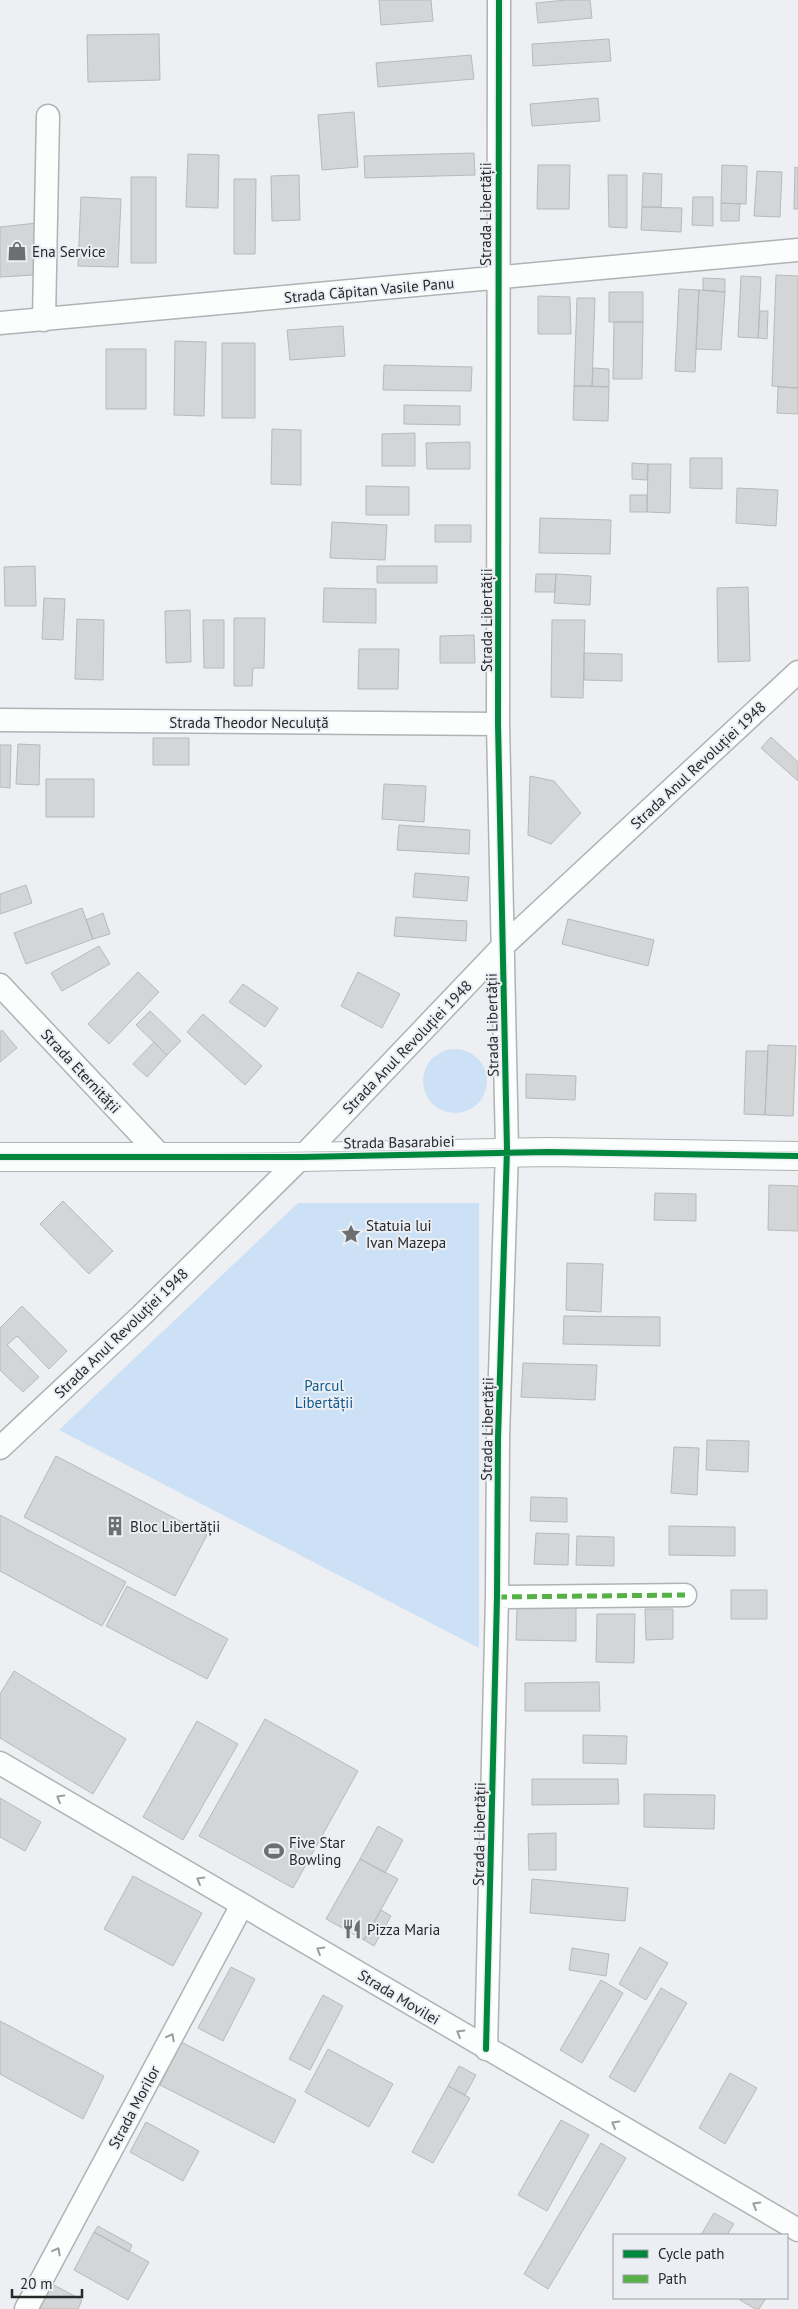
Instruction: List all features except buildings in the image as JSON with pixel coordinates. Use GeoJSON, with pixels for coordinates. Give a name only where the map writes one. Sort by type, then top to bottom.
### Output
{"type":"FeatureCollection","features":[{"type":"Feature","properties":{"kind":"main road","name":"Strada Basarabiei"},"geometry":{"type":"LineString","coordinates":[[0,1157],[302,1157],[506,1153],[798,1156]]}},
{"type":"Feature","properties":{"kind":"street","name":"Strada Libertății"},"geometry":{"type":"LineString","coordinates":[[486,2049],[497,1597],[498,1438],[506,1153],[504,945],[498,724],[497,278],[499,0]]}},
{"type":"Feature","properties":{"kind":"street"},"geometry":{"type":"LineString","coordinates":[[44,320],[48,116]]}},
{"type":"Feature","properties":{"kind":"street","name":"Strada Căpitan Vasile Panu"},"geometry":{"type":"LineString","coordinates":[[0,323],[798,250]]}},
{"type":"Feature","properties":{"kind":"street","name":"Strada Anul Revoluției 1948"},"geometry":{"type":"LineString","coordinates":[[0,1448],[142,1314],[302,1157],[504,945],[798,672]]}},
{"type":"Feature","properties":{"kind":"street","name":"Strada Theodor Neculuță"},"geometry":{"type":"LineString","coordinates":[[0,720],[498,724]]}},
{"type":"Feature","properties":{"kind":"street","name":"Strada Eternității"},"geometry":{"type":"LineString","coordinates":[[0,985],[162,1158]]}},
{"type":"Feature","properties":{"kind":"street"},"geometry":{"type":"LineString","coordinates":[[497,1597],[685,1595]]}},
{"type":"Feature","properties":{"kind":"street","name":"Strada Movilei"},"geometry":{"type":"LineString","coordinates":[[0,1763],[798,2230]]}},
{"type":"Feature","properties":{"kind":"street","name":"Strada Morilor"},"geometry":{"type":"LineString","coordinates":[[26,2309],[242,1905]]}},
{"type":"Feature","properties":{"kind":"green space"},"geometry":{"type":"Polygon","coordinates":[[[455,1049],[473,1055],[481,1063],[487,1081],[481,1099],[473,1107],[455,1113],[437,1107],[429,1099],[423,1081],[429,1063],[437,1055],[455,1049]]]}},
{"type":"Feature","properties":{"kind":"green space","name":"Parcul Libertății"},"geometry":{"type":"Polygon","coordinates":[[[298,1203],[479,1203],[479,1648],[59,1430],[298,1203]]]}},
{"type":"Feature","properties":{"kind":"tram line"},"geometry":{"type":"LineString","coordinates":[[0,1154],[185,1154],[500,1149],[798,1152]]}},
{"type":"Feature","properties":{"kind":"marked path"},"geometry":{"type":"LineString","coordinates":[[497,1597],[685,1595]]}},
{"type":"Feature","properties":{"kind":"cycle path"},"geometry":{"type":"LineString","coordinates":[[486,2049],[497,1597],[498,1438],[507,1149],[498,724],[499,0]]}},
{"type":"Feature","properties":{"kind":"cycle path"},"geometry":{"type":"LineString","coordinates":[[0,1157],[302,1157],[548,1152],[798,1156]]}},
{"type":"Feature","properties":{"kind":"place","name":"Ena Service"},"geometry":{"type":"Point","coordinates":[17,251]}},
{"type":"Feature","properties":{"kind":"place","name":"Statuia lui Ivan Mazepa"},"geometry":{"type":"Point","coordinates":[351,1234]}},
{"type":"Feature","properties":{"kind":"place","name":"Bloc Libertății"},"geometry":{"type":"Point","coordinates":[115,1526]}},
{"type":"Feature","properties":{"kind":"place","name":"Five Star Bowling"},"geometry":{"type":"Point","coordinates":[274,1851]}},
{"type":"Feature","properties":{"kind":"place","name":"Pizza Maria"},"geometry":{"type":"Point","coordinates":[352,1929]}}]}
